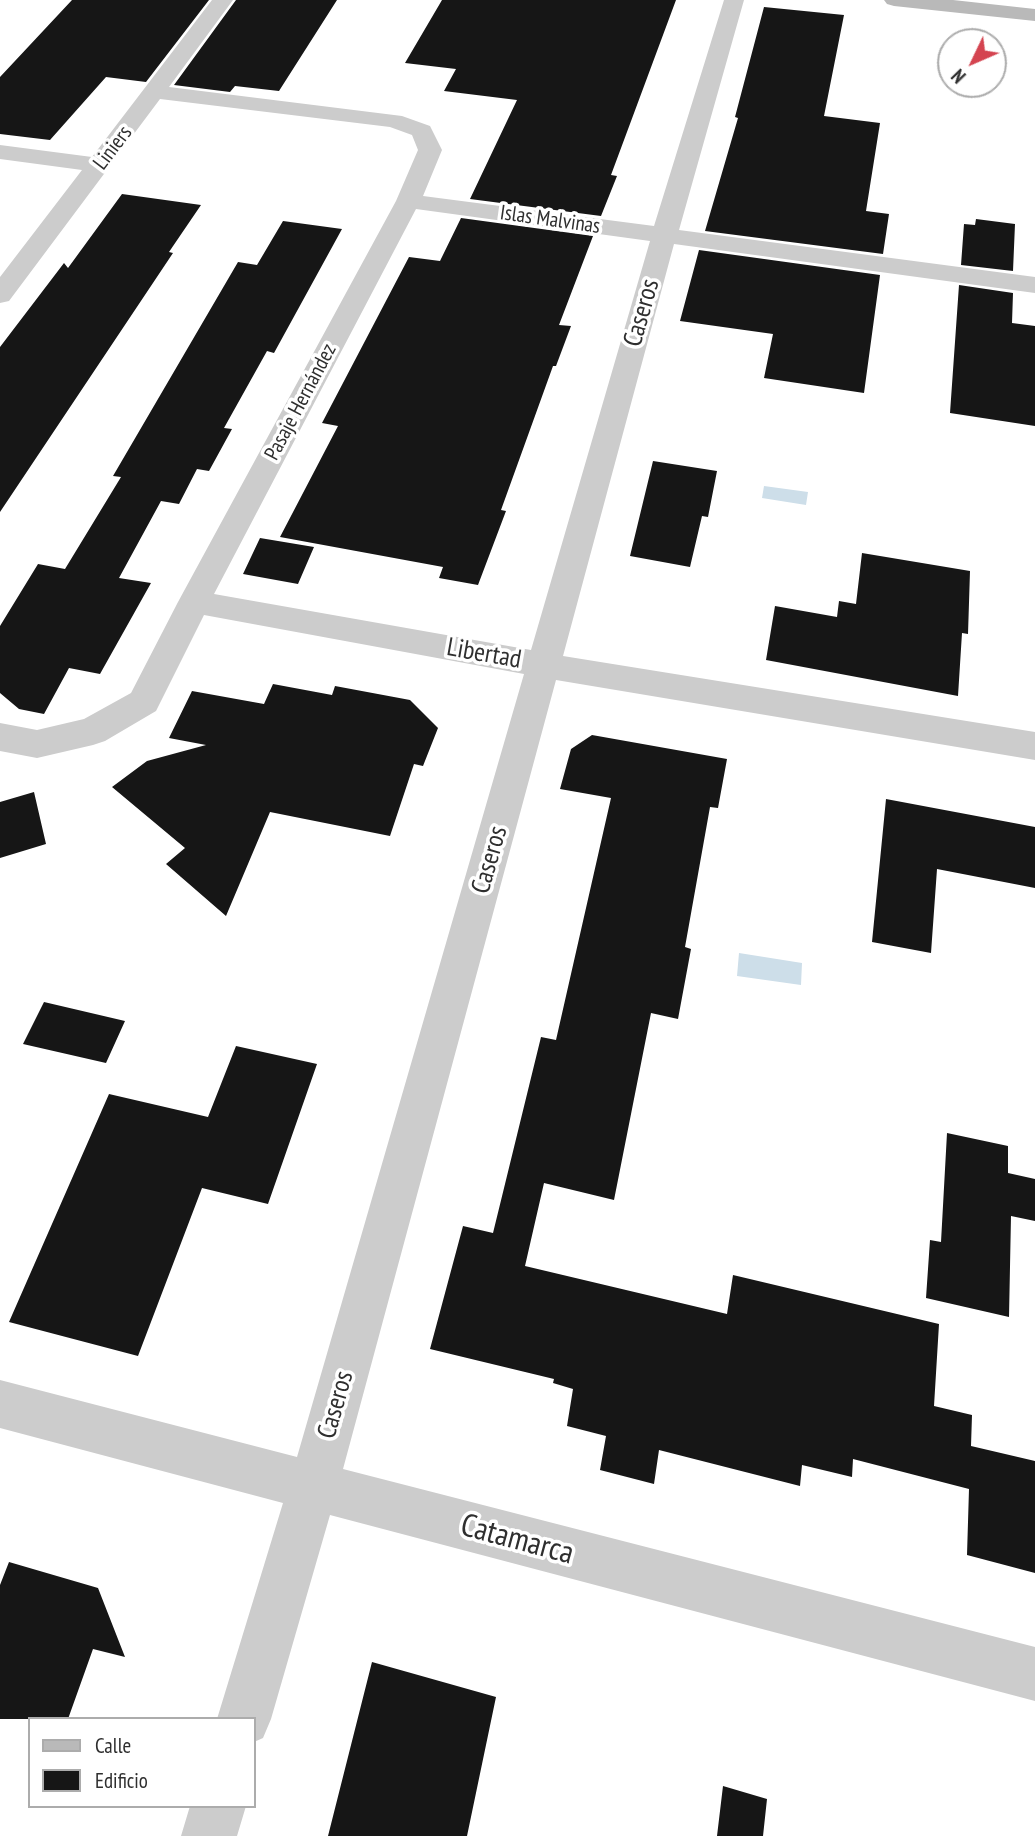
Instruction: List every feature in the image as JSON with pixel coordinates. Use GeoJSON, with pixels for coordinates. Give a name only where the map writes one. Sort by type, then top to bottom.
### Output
{"type":"FeatureCollection","features":[{"type":"Feature","properties":{"kind":"main road"},"geometry":{"type":"LineString","coordinates":[[894,0],[1035,15]]}},
{"type":"Feature","properties":{"kind":"main road"},"geometry":{"type":"LineString","coordinates":[[1024,0],[1035,1]]}},
{"type":"Feature","properties":{"kind":"street","name":"Liniers"},"geometry":{"type":"LineString","coordinates":[[0,295],[223,0]]}},
{"type":"Feature","properties":{"kind":"street","name":"Caseros"},"geometry":{"type":"LineString","coordinates":[[245,1717],[313,1487],[664,236],[734,0]]}},
{"type":"Feature","properties":{"kind":"street"},"geometry":{"type":"LineString","coordinates":[[155,92],[394,121],[422,131],[429,150],[408,201]]}},
{"type":"Feature","properties":{"kind":"street"},"geometry":{"type":"LineString","coordinates":[[0,152],[100,165]]}},
{"type":"Feature","properties":{"kind":"street","name":"Islas Malvinas"},"geometry":{"type":"LineString","coordinates":[[408,201],[1035,285]]}},
{"type":"Feature","properties":{"kind":"street","name":"Pasaje Hernández"},"geometry":{"type":"LineString","coordinates":[[194,603],[408,201]]}},
{"type":"Feature","properties":{"kind":"street"},"geometry":{"type":"LineString","coordinates":[[0,737],[37,744],[48,742],[93,731],[144,702],[194,603]]}},
{"type":"Feature","properties":{"kind":"street","name":"Libertad"},"geometry":{"type":"LineString","coordinates":[[194,603],[544,665],[1035,746]]}},
{"type":"Feature","properties":{"kind":"street","name":"Catamarca"},"geometry":{"type":"LineString","coordinates":[[0,1404],[1035,1674]]}},
{"type":"Feature","properties":{"kind":"street"},"geometry":{"type":"LineString","coordinates":[[209,1836],[217,1808]]}},
{"type":"Feature","properties":{"kind":"water"},"geometry":{"type":"Polygon","coordinates":[[[764,486],[808,492],[806,505],[762,498],[764,486]]]}},
{"type":"Feature","properties":{"kind":"water"},"geometry":{"type":"Polygon","coordinates":[[[739,953],[802,963],[801,985],[737,976],[739,953]]]}},
{"type":"Feature","properties":{"kind":"building"},"geometry":{"type":"Polygon","coordinates":[[[72,0],[209,0],[146,82],[106,77],[50,140],[0,134],[0,77],[72,0]]]}},
{"type":"Feature","properties":{"kind":"building"},"geometry":{"type":"Polygon","coordinates":[[[236,0],[337,0],[279,91],[235,86],[230,92],[174,85],[236,0]]]}},
{"type":"Feature","properties":{"kind":"building"},"geometry":{"type":"Polygon","coordinates":[[[442,0],[676,0],[611,175],[617,176],[601,216],[470,199],[517,100],[444,91],[456,69],[405,63],[442,0]]]}},
{"type":"Feature","properties":{"kind":"building"},"geometry":{"type":"Polygon","coordinates":[[[764,7],[844,15],[824,116],[880,123],[866,211],[889,214],[883,254],[705,231],[738,118],[735,117],[764,7]]]}},
{"type":"Feature","properties":{"kind":"building"},"geometry":{"type":"Polygon","coordinates":[[[122,194],[201,205],[169,252],[173,253],[0,512],[0,347],[64,263],[68,268],[122,194]]]}},
{"type":"Feature","properties":{"kind":"building"},"geometry":{"type":"Polygon","coordinates":[[[461,218],[593,236],[559,325],[571,326],[556,366],[553,366],[501,510],[506,511],[478,585],[439,578],[443,567],[280,537],[338,426],[322,423],[409,257],[440,261],[461,218]]]}},
{"type":"Feature","properties":{"kind":"building"},"geometry":{"type":"Polygon","coordinates":[[[976,219],[1015,224],[1013,271],[961,265],[964,224],[975,225],[976,219]]]}},
{"type":"Feature","properties":{"kind":"building"},"geometry":{"type":"Polygon","coordinates":[[[283,221],[342,229],[274,353],[267,351],[224,428],[232,429],[209,471],[197,469],[179,504],[161,501],[119,578],[151,583],[100,674],[69,668],[44,714],[19,709],[0,693],[0,626],[38,564],[65,569],[121,477],[113,476],[238,262],[257,265],[283,221]]]}},
{"type":"Feature","properties":{"kind":"building"},"geometry":{"type":"Polygon","coordinates":[[[699,250],[880,275],[864,393],[764,378],[773,334],[680,321],[699,250]]]}},
{"type":"Feature","properties":{"kind":"building"},"geometry":{"type":"Polygon","coordinates":[[[959,285],[1013,293],[1012,323],[1035,326],[1035,426],[950,413],[959,285]]]}},
{"type":"Feature","properties":{"kind":"building"},"geometry":{"type":"Polygon","coordinates":[[[653,461],[717,471],[708,517],[702,516],[690,567],[630,556],[653,461]]]}},
{"type":"Feature","properties":{"kind":"building"},"geometry":{"type":"Polygon","coordinates":[[[260,538],[314,547],[298,584],[243,574],[260,538]]]}},
{"type":"Feature","properties":{"kind":"building"},"geometry":{"type":"Polygon","coordinates":[[[862,553],[970,571],[968,634],[962,633],[958,696],[766,660],[775,606],[837,617],[839,601],[856,604],[862,553]]]}},
{"type":"Feature","properties":{"kind":"building"},"geometry":{"type":"Polygon","coordinates":[[[273,684],[332,695],[335,686],[410,700],[438,728],[423,766],[414,764],[390,836],[270,812],[226,916],[166,864],[185,848],[112,787],[147,761],[206,745],[169,738],[192,691],[264,704],[273,684]]]}},
{"type":"Feature","properties":{"kind":"building"},"geometry":{"type":"Polygon","coordinates":[[[592,735],[727,759],[718,808],[710,807],[685,947],[691,949],[678,1019],[651,1013],[614,1200],[544,1183],[525,1266],[727,1314],[733,1275],[939,1324],[934,1406],[972,1415],[971,1446],[1035,1461],[1035,1573],[967,1555],[969,1489],[853,1459],[852,1477],[802,1465],[800,1486],[659,1450],[654,1484],[600,1470],[606,1436],[567,1426],[573,1389],[553,1383],[554,1379],[430,1349],[463,1226],[493,1233],[541,1037],[556,1040],[611,798],[560,789],[571,749],[592,735]]]}},
{"type":"Feature","properties":{"kind":"building"},"geometry":{"type":"Polygon","coordinates":[[[34,792],[46,844],[0,858],[0,802],[34,792]]]}},
{"type":"Feature","properties":{"kind":"building"},"geometry":{"type":"Polygon","coordinates":[[[886,799],[1035,827],[1035,888],[937,869],[931,953],[872,942],[886,799]]]}},
{"type":"Feature","properties":{"kind":"building"},"geometry":{"type":"Polygon","coordinates":[[[44,1002],[125,1021],[106,1063],[23,1044],[44,1002]]]}},
{"type":"Feature","properties":{"kind":"building"},"geometry":{"type":"Polygon","coordinates":[[[236,1046],[317,1064],[268,1204],[202,1188],[138,1356],[9,1322],[109,1094],[208,1117],[236,1046]]]}},
{"type":"Feature","properties":{"kind":"building"},"geometry":{"type":"Polygon","coordinates":[[[947,1133],[1008,1146],[1008,1173],[1035,1179],[1035,1221],[1011,1216],[1009,1317],[926,1298],[930,1240],[941,1242],[947,1133]]]}},
{"type":"Feature","properties":{"kind":"building"},"geometry":{"type":"Polygon","coordinates":[[[9,1562],[98,1588],[125,1657],[93,1649],[69,1717],[0,1719],[0,1585],[9,1562]]]}},
{"type":"Feature","properties":{"kind":"building"},"geometry":{"type":"Polygon","coordinates":[[[372,1662],[496,1697],[467,1836],[328,1836],[372,1662]]]}},
{"type":"Feature","properties":{"kind":"building"},"geometry":{"type":"Polygon","coordinates":[[[723,1786],[767,1799],[763,1836],[717,1836],[723,1786]]]}}]}
